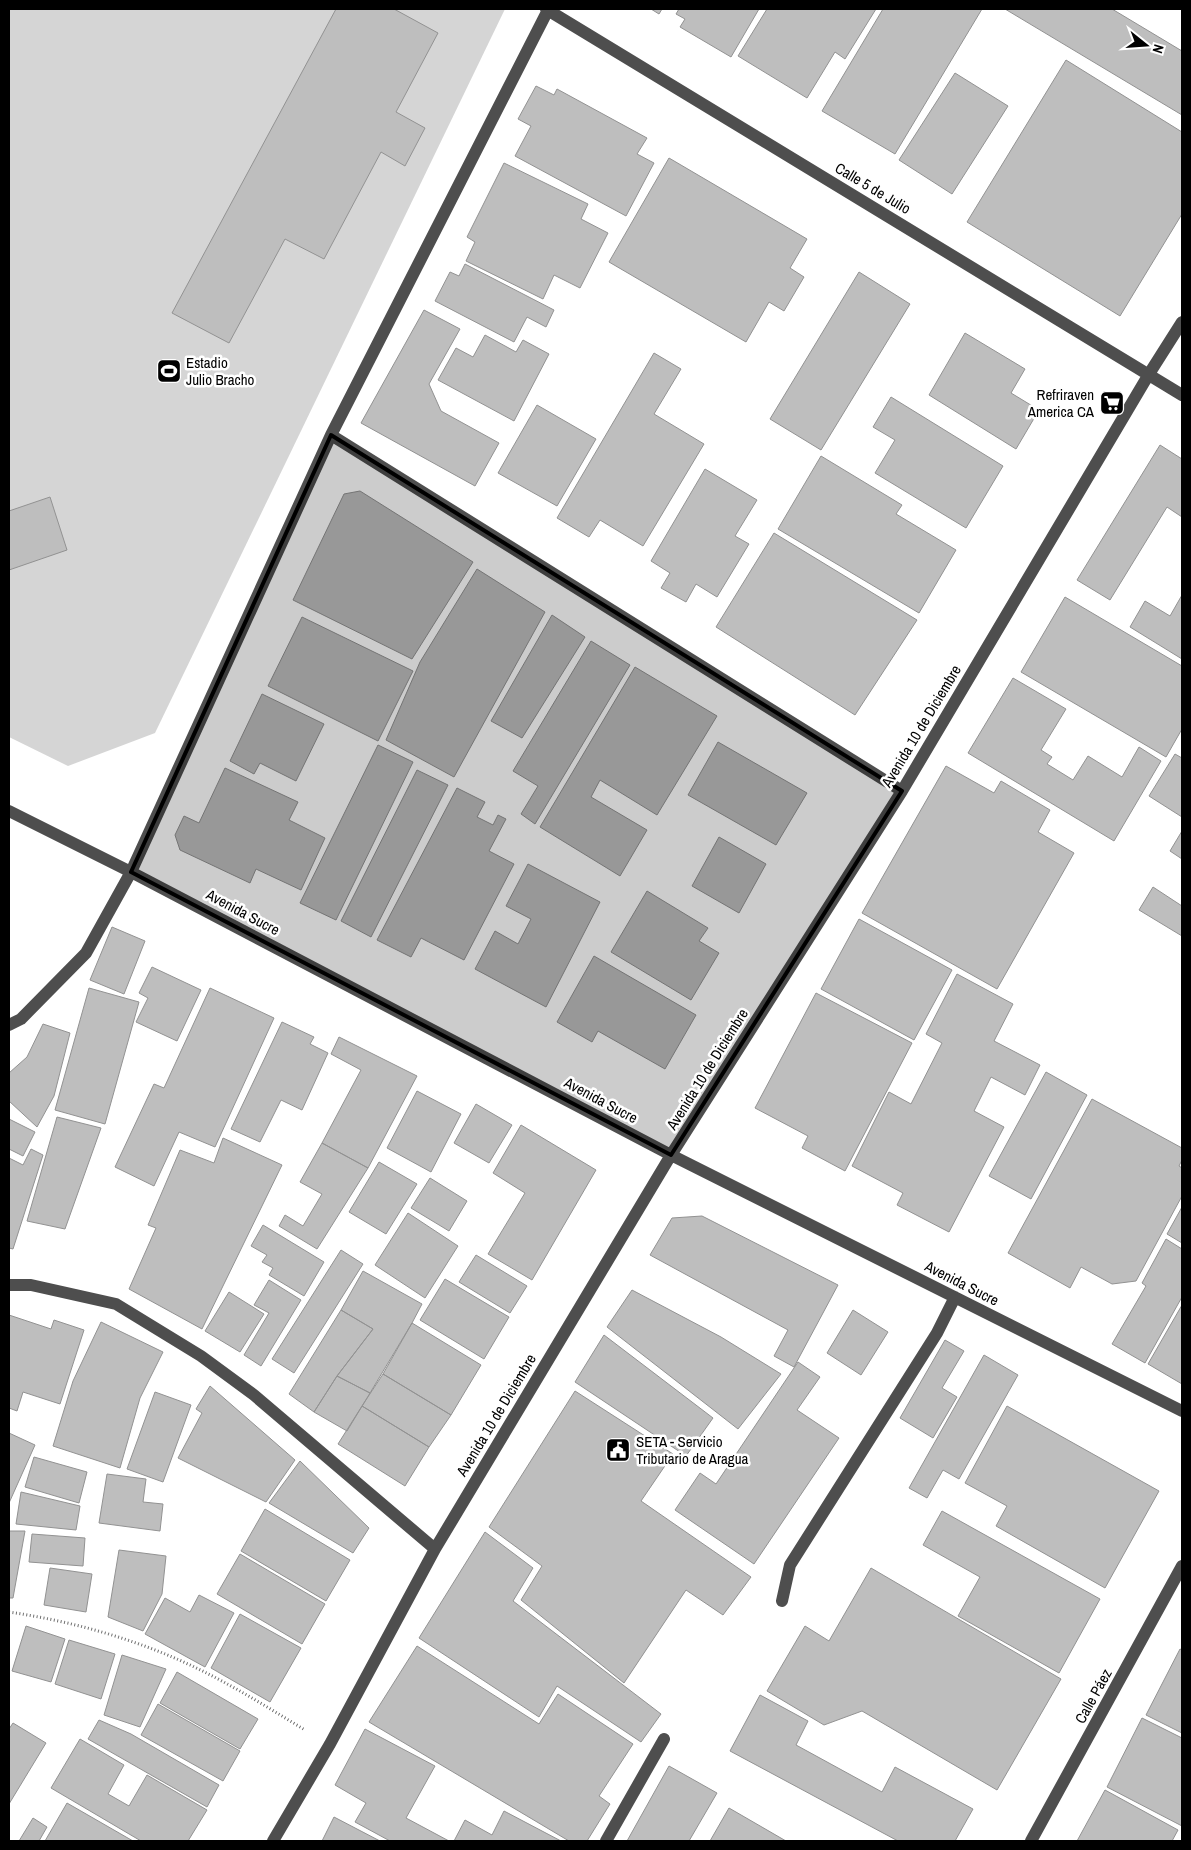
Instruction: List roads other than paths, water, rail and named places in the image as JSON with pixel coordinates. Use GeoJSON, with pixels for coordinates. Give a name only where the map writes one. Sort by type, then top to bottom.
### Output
{"type":"FeatureCollection","features":[{"type":"Feature","properties":{"kind":"street","name":"Calle 5 de Julio"},"geometry":{"type":"LineString","coordinates":[[547,9],[1182,395]]}},
{"type":"Feature","properties":{"kind":"street"},"geometry":{"type":"LineString","coordinates":[[9,1025],[21,1019],[86,953],[131,872],[331,435],[547,9]]}},
{"type":"Feature","properties":{"kind":"street","name":"Avenida 10 de Diciembre"},"geometry":{"type":"LineString","coordinates":[[273,1841],[330,1744],[435,1549],[671,1155],[902,791],[1149,374],[1182,322]]}},
{"type":"Feature","properties":{"kind":"street"},"geometry":{"type":"LineString","coordinates":[[331,435],[902,791]]}},
{"type":"Feature","properties":{"kind":"street","name":"Avenida Sucre"},"geometry":{"type":"LineString","coordinates":[[9,811],[131,872],[671,1155],[1182,1411]]}},
{"type":"Feature","properties":{"kind":"street"},"geometry":{"type":"LineString","coordinates":[[9,1284],[31,1285],[116,1304],[200,1356],[254,1395],[435,1549]]}},
{"type":"Feature","properties":{"kind":"street"},"geometry":{"type":"LineString","coordinates":[[782,1601],[790,1565],[937,1333],[955,1297]]}},
{"type":"Feature","properties":{"kind":"street","name":"Calle Páez"},"geometry":{"type":"LineString","coordinates":[[1032,1841],[1182,1566]]}},
{"type":"Feature","properties":{"kind":"street"},"geometry":{"type":"LineString","coordinates":[[606,1841],[664,1739]]}},
{"type":"Feature","properties":{"kind":"place","name":"Estadio Julio Bracho"},"geometry":{"type":"Point","coordinates":[169,371]}},
{"type":"Feature","properties":{"kind":"place","name":"Refriraven America CA"},"geometry":{"type":"Point","coordinates":[1112,403]}},
{"type":"Feature","properties":{"kind":"place","name":"SETA - Servicio Tributario de Aragua"},"geometry":{"type":"Point","coordinates":[618,1450]}}]}
